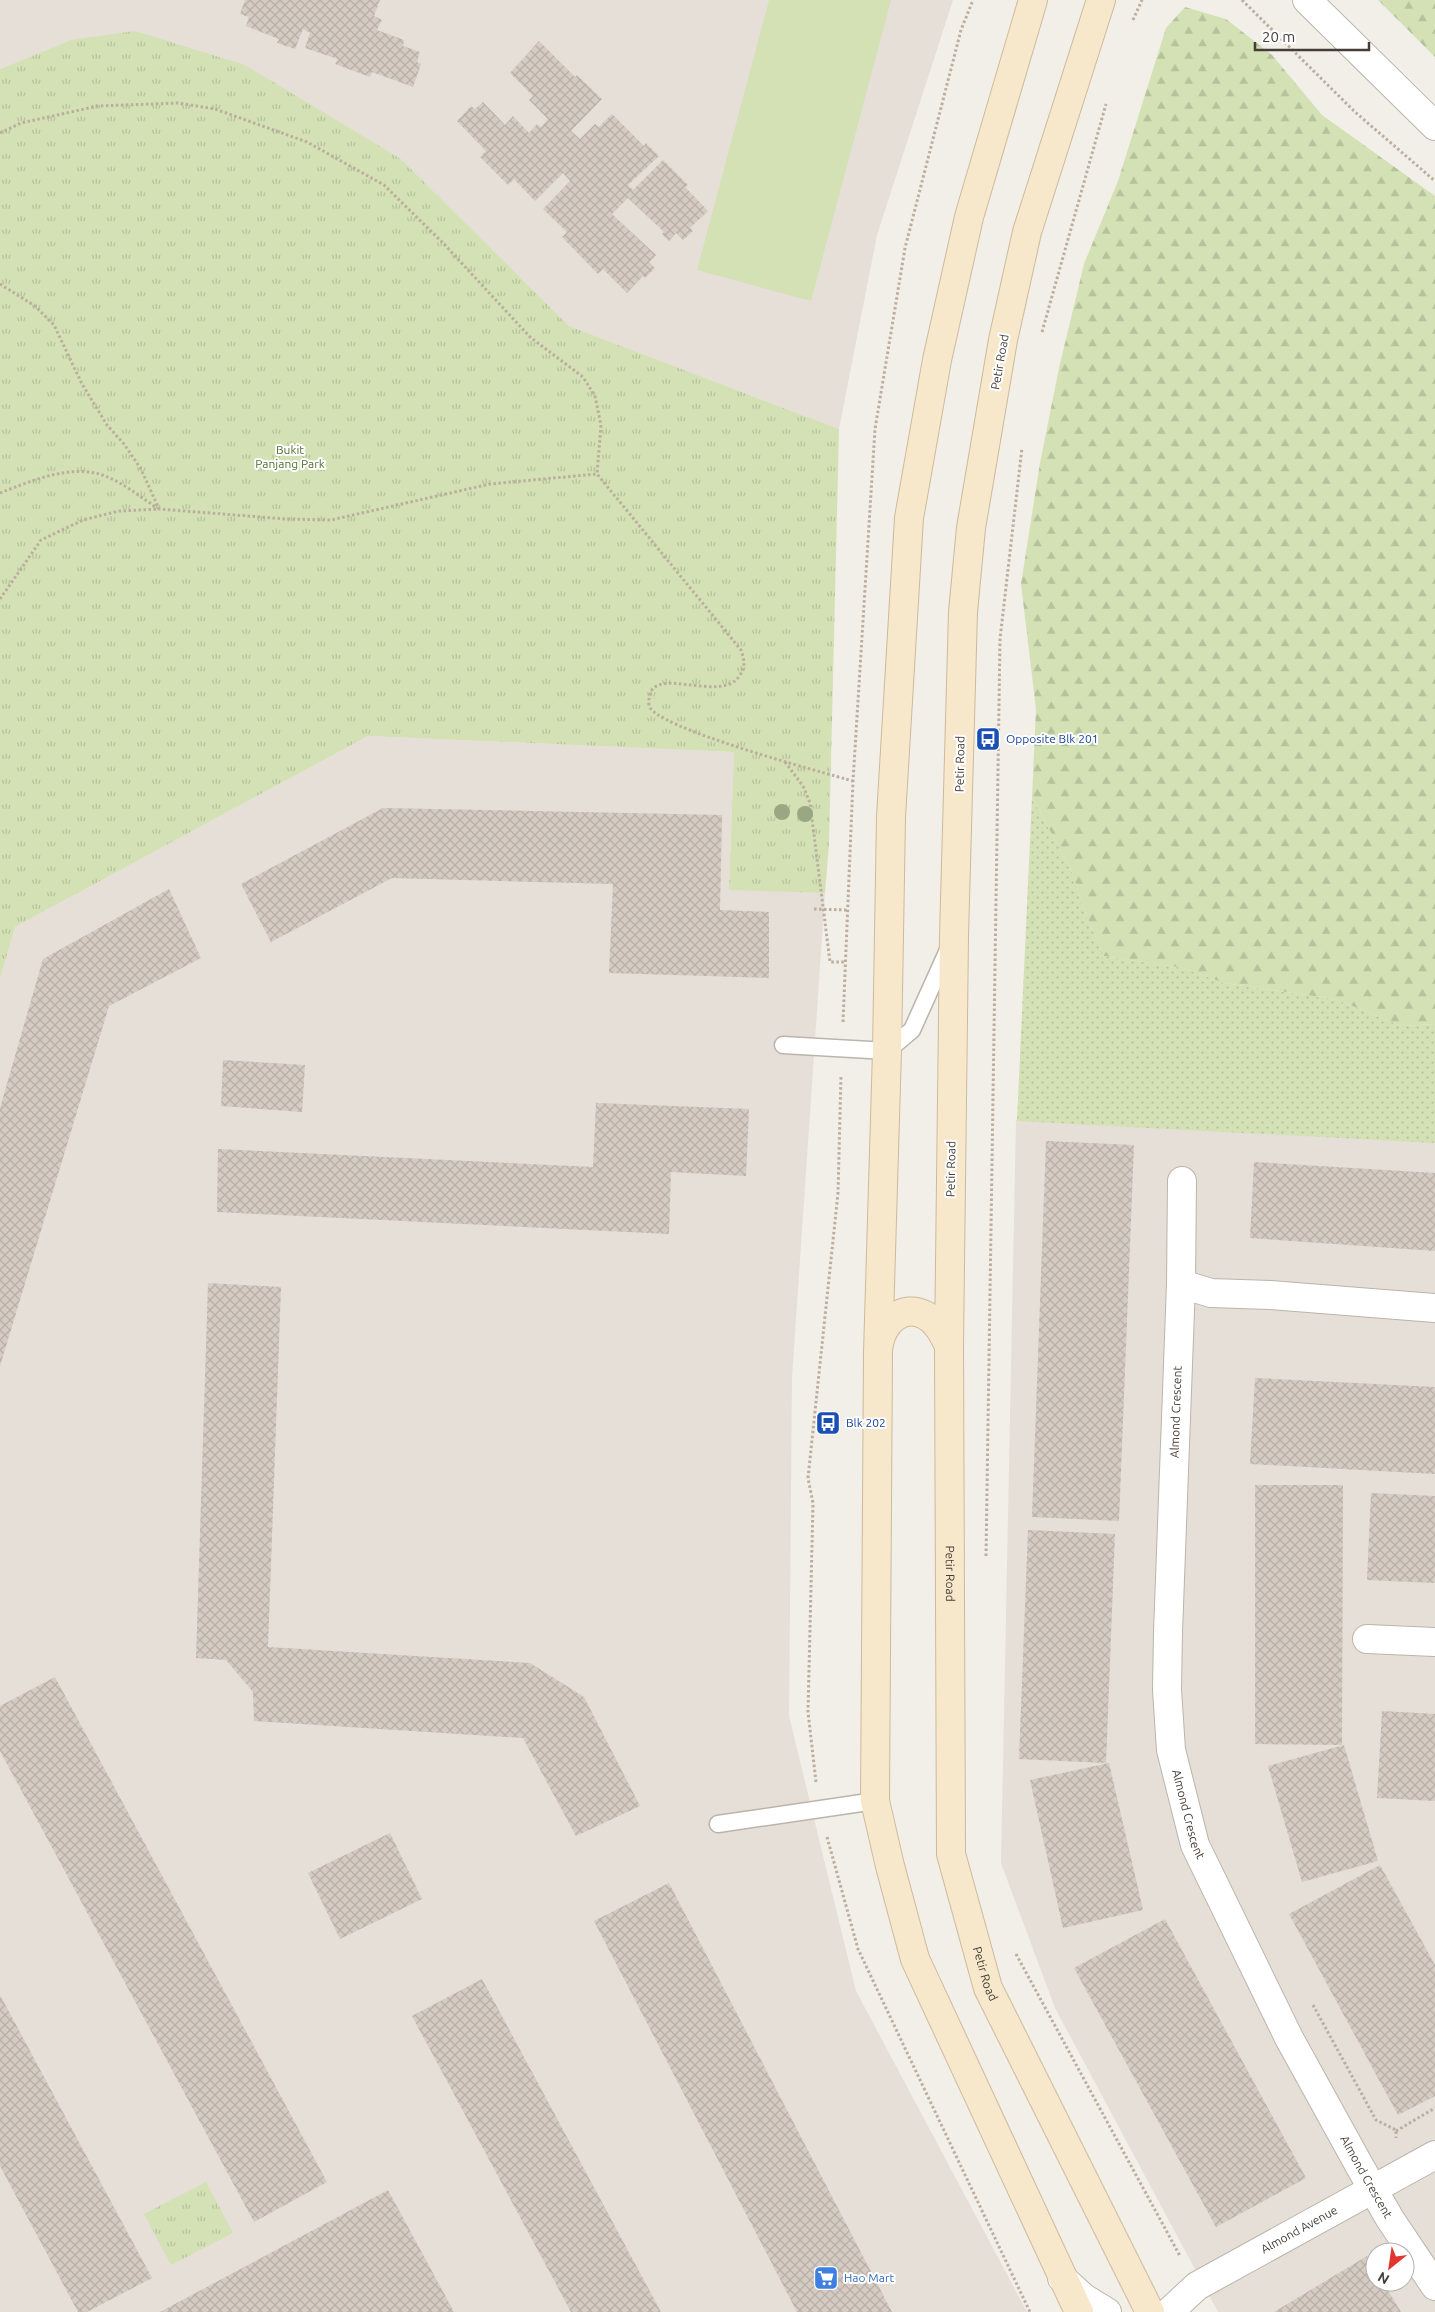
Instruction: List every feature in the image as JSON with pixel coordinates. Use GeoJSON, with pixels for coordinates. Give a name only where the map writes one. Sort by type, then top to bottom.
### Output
{"type":"FeatureCollection","features":[{"type":"Feature","properties":{"kind":"main road"},"geometry":{"type":"LineString","coordinates":[[1033,0],[968,217],[937,360],[909,518],[891,817],[887,1051],[878,1353],[875,1801],[915,1959],[1079,2312]]}},
{"type":"Feature","properties":{"kind":"main road","name":"Petir Road"},"geometry":{"type":"LineString","coordinates":[[1101,0],[1027,232],[1003,340],[971,528],[963,612],[954,936],[949,1346],[951,1854],[988,1988],[1150,2312]]}},
{"type":"Feature","properties":{"kind":"main road"},"geometry":{"type":"LineString","coordinates":[[878,1353],[881,1333],[889,1320],[899,1314],[914,1311],[925,1315],[935,1323],[949,1346]]}},
{"type":"Feature","properties":{"kind":"street"},"geometry":{"type":"LineString","coordinates":[[1307,0],[1435,126]]}},
{"type":"Feature","properties":{"kind":"street","name":"Almond Crescent"},"geometry":{"type":"LineString","coordinates":[[1182,1181],[1181,1284],[1168,1632],[1167,1690],[1171,1750],[1195,1845],[1289,2038],[1373,2190],[1435,2286]]}},
{"type":"Feature","properties":{"kind":"street"},"geometry":{"type":"LineString","coordinates":[[1181,1284],[1211,1293],[1270,1295],[1435,1308]]}},
{"type":"Feature","properties":{"kind":"street"},"geometry":{"type":"LineString","coordinates":[[1367,1639],[1435,1642]]}},
{"type":"Feature","properties":{"kind":"street","name":"Almond Avenue"},"geometry":{"type":"LineString","coordinates":[[1169,2312],[1197,2286],[1435,2155]]}},
{"type":"Feature","properties":{"kind":"street"},"geometry":{"type":"LineString","coordinates":[[1062,2278],[1084,2298],[1107,2312]]}},
{"type":"Feature","properties":{"kind":"lane"},"geometry":{"type":"LineString","coordinates":[[783,1045],[887,1051],[912,1030],[954,936]]}},
{"type":"Feature","properties":{"kind":"lane"},"geometry":{"type":"LineString","coordinates":[[718,1824],[875,1801]]}},
{"type":"Feature","properties":{"kind":"path"},"geometry":{"type":"LineString","coordinates":[[1132,23],[1142,0]]}},
{"type":"Feature","properties":{"kind":"path"},"geometry":{"type":"LineString","coordinates":[[1242,0],[1355,112],[1435,181]]}},
{"type":"Feature","properties":{"kind":"path"},"geometry":{"type":"LineString","coordinates":[[0,133],[21,123],[98,106],[178,103],[215,109],[307,142],[384,186],[444,244],[530,337],[583,377],[595,396],[601,425],[597,474],[734,639],[744,660],[739,677],[735,682],[726,687],[664,683],[655,688],[650,695],[649,705],[652,712],[659,717],[690,730],[784,762],[852,780]]}},
{"type":"Feature","properties":{"kind":"path"},"geometry":{"type":"LineString","coordinates":[[1041,337],[1106,103]]}},
{"type":"Feature","properties":{"kind":"path"},"geometry":{"type":"LineString","coordinates":[[0,284],[35,306],[54,325],[82,384],[106,425],[124,444],[141,469],[159,508]]}},
{"type":"Feature","properties":{"kind":"path"},"geometry":{"type":"LineString","coordinates":[[986,1565],[1000,639],[1022,444]]}},
{"type":"Feature","properties":{"kind":"path"},"geometry":{"type":"LineString","coordinates":[[0,493],[38,478],[76,472],[104,476],[159,508]]}},
{"type":"Feature","properties":{"kind":"path"},"geometry":{"type":"LineString","coordinates":[[0,599],[41,540],[84,520],[119,511],[159,508],[286,519],[331,520],[490,484],[597,474]]}},
{"type":"Feature","properties":{"kind":"path"},"geometry":{"type":"LineString","coordinates":[[784,762],[803,786],[810,802],[830,962],[846,962]]}},
{"type":"Feature","properties":{"kind":"path"},"geometry":{"type":"LineString","coordinates":[[814,909],[847,910]]}},
{"type":"Feature","properties":{"kind":"path"},"geometry":{"type":"LineString","coordinates":[[1011,1946],[1197,2286]]}},
{"type":"Feature","properties":{"kind":"path"},"geometry":{"type":"LineString","coordinates":[[1310,1998],[1376,2120],[1396,2130],[1396,2144]]}},
{"type":"Feature","properties":{"kind":"shaded area"},"geometry":{"type":"Polygon","coordinates":[[[0,0],[953,0],[877,235],[839,429],[569,326],[401,159],[71,40],[0,69],[0,0]]]}},
{"type":"Feature","properties":{"kind":"shaded area"},"geometry":{"type":"Polygon","coordinates":[[[368,736],[734,752],[729,889],[825,893],[792,1377],[789,1716],[856,1991],[1027,2312],[0,2312],[0,978],[15,927],[368,736]]]}},
{"type":"Feature","properties":{"kind":"shaded area"},"geometry":{"type":"Polygon","coordinates":[[[1016,1120],[1435,1142],[1435,2312],[1218,2312],[1055,2008],[1001,1863],[1016,1120]]]}},
{"type":"Feature","properties":{"kind":"green space"},"geometry":{"type":"Polygon","coordinates":[[[769,0],[891,0],[811,301],[697,270],[769,0]]]}},
{"type":"Feature","properties":{"kind":"green space"},"geometry":{"type":"Polygon","coordinates":[[[1378,0],[1435,0],[1435,57],[1378,0]]]}},
{"type":"Feature","properties":{"kind":"green space"},"geometry":{"type":"Polygon","coordinates":[[[1185,7],[1226,19],[1272,55],[1322,115],[1435,196],[1435,1024],[1402,1026],[1335,999],[1224,983],[1184,968],[1104,956],[1086,915],[1072,872],[1032,797],[1036,709],[1021,584],[1040,463],[1059,368],[1084,264],[1118,181],[1166,28],[1185,7]]]}},
{"type":"Feature","properties":{"kind":"green space","name":"Bukit Panjang Park"},"geometry":{"type":"Polygon","coordinates":[[[135,31],[245,65],[401,159],[569,326],[839,429],[829,844],[825,893],[729,890],[734,752],[368,736],[15,927],[0,978],[0,69],[71,40],[135,31]]]}},
{"type":"Feature","properties":{"kind":"green space"},"geometry":{"type":"Polygon","coordinates":[[[1032,797],[1072,872],[1086,915],[1104,956],[1184,968],[1224,983],[1335,999],[1402,1026],[1435,1024],[1435,1143],[1017,1121],[1032,797]]]}},
{"type":"Feature","properties":{"kind":"green space"},"geometry":{"type":"Polygon","coordinates":[[[206,2182],[233,2233],[171,2265],[144,2214],[206,2182]]]}},
{"type":"Feature","properties":{"kind":"building"},"geometry":{"type":"Polygon","coordinates":[[[245,0],[380,0],[374,16],[382,20],[377,30],[404,40],[403,46],[420,52],[417,62],[421,64],[413,87],[372,72],[370,77],[335,64],[338,59],[305,48],[310,33],[303,29],[295,49],[277,43],[279,39],[246,26],[249,17],[240,14],[245,0]]]}},
{"type":"Feature","properties":{"kind":"building"},"geometry":{"type":"Polygon","coordinates":[[[539,41],[575,77],[577,75],[602,99],[571,131],[580,139],[595,124],[599,127],[612,114],[644,146],[646,143],[659,156],[628,185],[633,190],[663,160],[688,185],[685,187],[708,211],[690,228],[693,231],[683,240],[676,233],[669,241],[662,234],[664,232],[628,198],[612,214],[656,255],[649,262],[655,268],[645,278],[643,276],[627,293],[603,269],[598,274],[562,237],[567,232],[543,209],[570,181],[563,173],[535,201],[514,179],[508,185],[480,157],[486,151],[457,121],[471,106],[475,109],[483,102],[505,125],[513,116],[529,133],[537,124],[541,127],[548,119],[529,100],[533,96],[510,73],[539,41]]]}},
{"type":"Feature","properties":{"kind":"building"},"geometry":{"type":"Polygon","coordinates":[[[383,808],[722,815],[720,910],[769,912],[769,978],[609,973],[613,884],[392,878],[271,942],[241,884],[383,808]]]}},
{"type":"Feature","properties":{"kind":"building"},"geometry":{"type":"Polygon","coordinates":[[[169,889],[201,958],[109,1006],[0,1366],[0,1108],[43,959],[169,889]]]}},
{"type":"Feature","properties":{"kind":"building"},"geometry":{"type":"Polygon","coordinates":[[[223,1060],[305,1065],[302,1112],[221,1106],[223,1060]]]}},
{"type":"Feature","properties":{"kind":"building"},"geometry":{"type":"Polygon","coordinates":[[[596,1103],[749,1109],[746,1176],[671,1172],[669,1234],[217,1212],[218,1149],[593,1167],[596,1103]]]}},
{"type":"Feature","properties":{"kind":"building"},"geometry":{"type":"Polygon","coordinates":[[[1046,1141],[1134,1145],[1119,1521],[1032,1517],[1046,1141]]]}},
{"type":"Feature","properties":{"kind":"building"},"geometry":{"type":"Polygon","coordinates":[[[1254,1162],[1435,1173],[1435,1251],[1250,1238],[1254,1162]]]}},
{"type":"Feature","properties":{"kind":"building"},"geometry":{"type":"Polygon","coordinates":[[[208,1283],[281,1287],[268,1647],[530,1663],[584,1697],[640,1806],[576,1836],[523,1738],[254,1721],[253,1692],[226,1660],[196,1658],[208,1283]]]}},
{"type":"Feature","properties":{"kind":"building"},"geometry":{"type":"Polygon","coordinates":[[[1255,1378],[1435,1387],[1435,1474],[1250,1464],[1255,1378]]]}},
{"type":"Feature","properties":{"kind":"building"},"geometry":{"type":"Polygon","coordinates":[[[1255,1485],[1343,1485],[1342,1745],[1255,1744],[1255,1485]]]}},
{"type":"Feature","properties":{"kind":"building"},"geometry":{"type":"Polygon","coordinates":[[[1371,1493],[1435,1496],[1435,1583],[1367,1580],[1371,1493]]]}},
{"type":"Feature","properties":{"kind":"building"},"geometry":{"type":"Polygon","coordinates":[[[1028,1530],[1115,1534],[1106,1763],[1019,1759],[1028,1530]]]}},
{"type":"Feature","properties":{"kind":"building"},"geometry":{"type":"Polygon","coordinates":[[[55,1677],[327,2182],[254,2222],[0,1751],[0,1706],[55,1677]]]}},
{"type":"Feature","properties":{"kind":"building"},"geometry":{"type":"Polygon","coordinates":[[[1382,1711],[1435,1714],[1435,1801],[1377,1798],[1382,1711]]]}},
{"type":"Feature","properties":{"kind":"building"},"geometry":{"type":"Polygon","coordinates":[[[1344,1745],[1378,1861],[1302,1882],[1268,1766],[1344,1745]]]}},
{"type":"Feature","properties":{"kind":"building"},"geometry":{"type":"Polygon","coordinates":[[[1109,1763],[1143,1910],[1063,1928],[1030,1780],[1109,1763]]]}},
{"type":"Feature","properties":{"kind":"building"},"geometry":{"type":"Polygon","coordinates":[[[390,1833],[422,1899],[340,1939],[308,1873],[390,1833]]]}},
{"type":"Feature","properties":{"kind":"building"},"geometry":{"type":"Polygon","coordinates":[[[1380,1865],[1435,1965],[1435,2096],[1398,2115],[1289,1914],[1380,1865]]]}},
{"type":"Feature","properties":{"kind":"building"},"geometry":{"type":"Polygon","coordinates":[[[669,1883],[892,2312],[797,2312],[594,1921],[669,1883]]]}},
{"type":"Feature","properties":{"kind":"building"},"geometry":{"type":"Polygon","coordinates":[[[1165,1919],[1306,2178],[1216,2227],[1074,1968],[1165,1919]]]}},
{"type":"Feature","properties":{"kind":"building"},"geometry":{"type":"Polygon","coordinates":[[[482,1979],[661,2312],[571,2312],[412,2016],[482,1979]]]}},
{"type":"Feature","properties":{"kind":"building"},"geometry":{"type":"Polygon","coordinates":[[[0,1995],[152,2278],[87,2312],[78,2312],[0,2166],[0,1995]]]}},
{"type":"Feature","properties":{"kind":"building"},"geometry":{"type":"Polygon","coordinates":[[[388,2190],[454,2312],[160,2312],[388,2190]]]}},
{"type":"Feature","properties":{"kind":"building"},"geometry":{"type":"Polygon","coordinates":[[[1365,2257],[1365,2292],[1389,2292],[1401,2312],[1274,2312],[1365,2257]]]}},
{"type":"Feature","properties":{"kind":"place","name":"Opposite Blk 201"},"geometry":{"type":"Point","coordinates":[988,739]}},
{"type":"Feature","properties":{"kind":"place","name":"Blk 202"},"geometry":{"type":"Point","coordinates":[828,1423]}},
{"type":"Feature","properties":{"kind":"place","name":"Hao Mart"},"geometry":{"type":"Point","coordinates":[826,2278]}}]}
